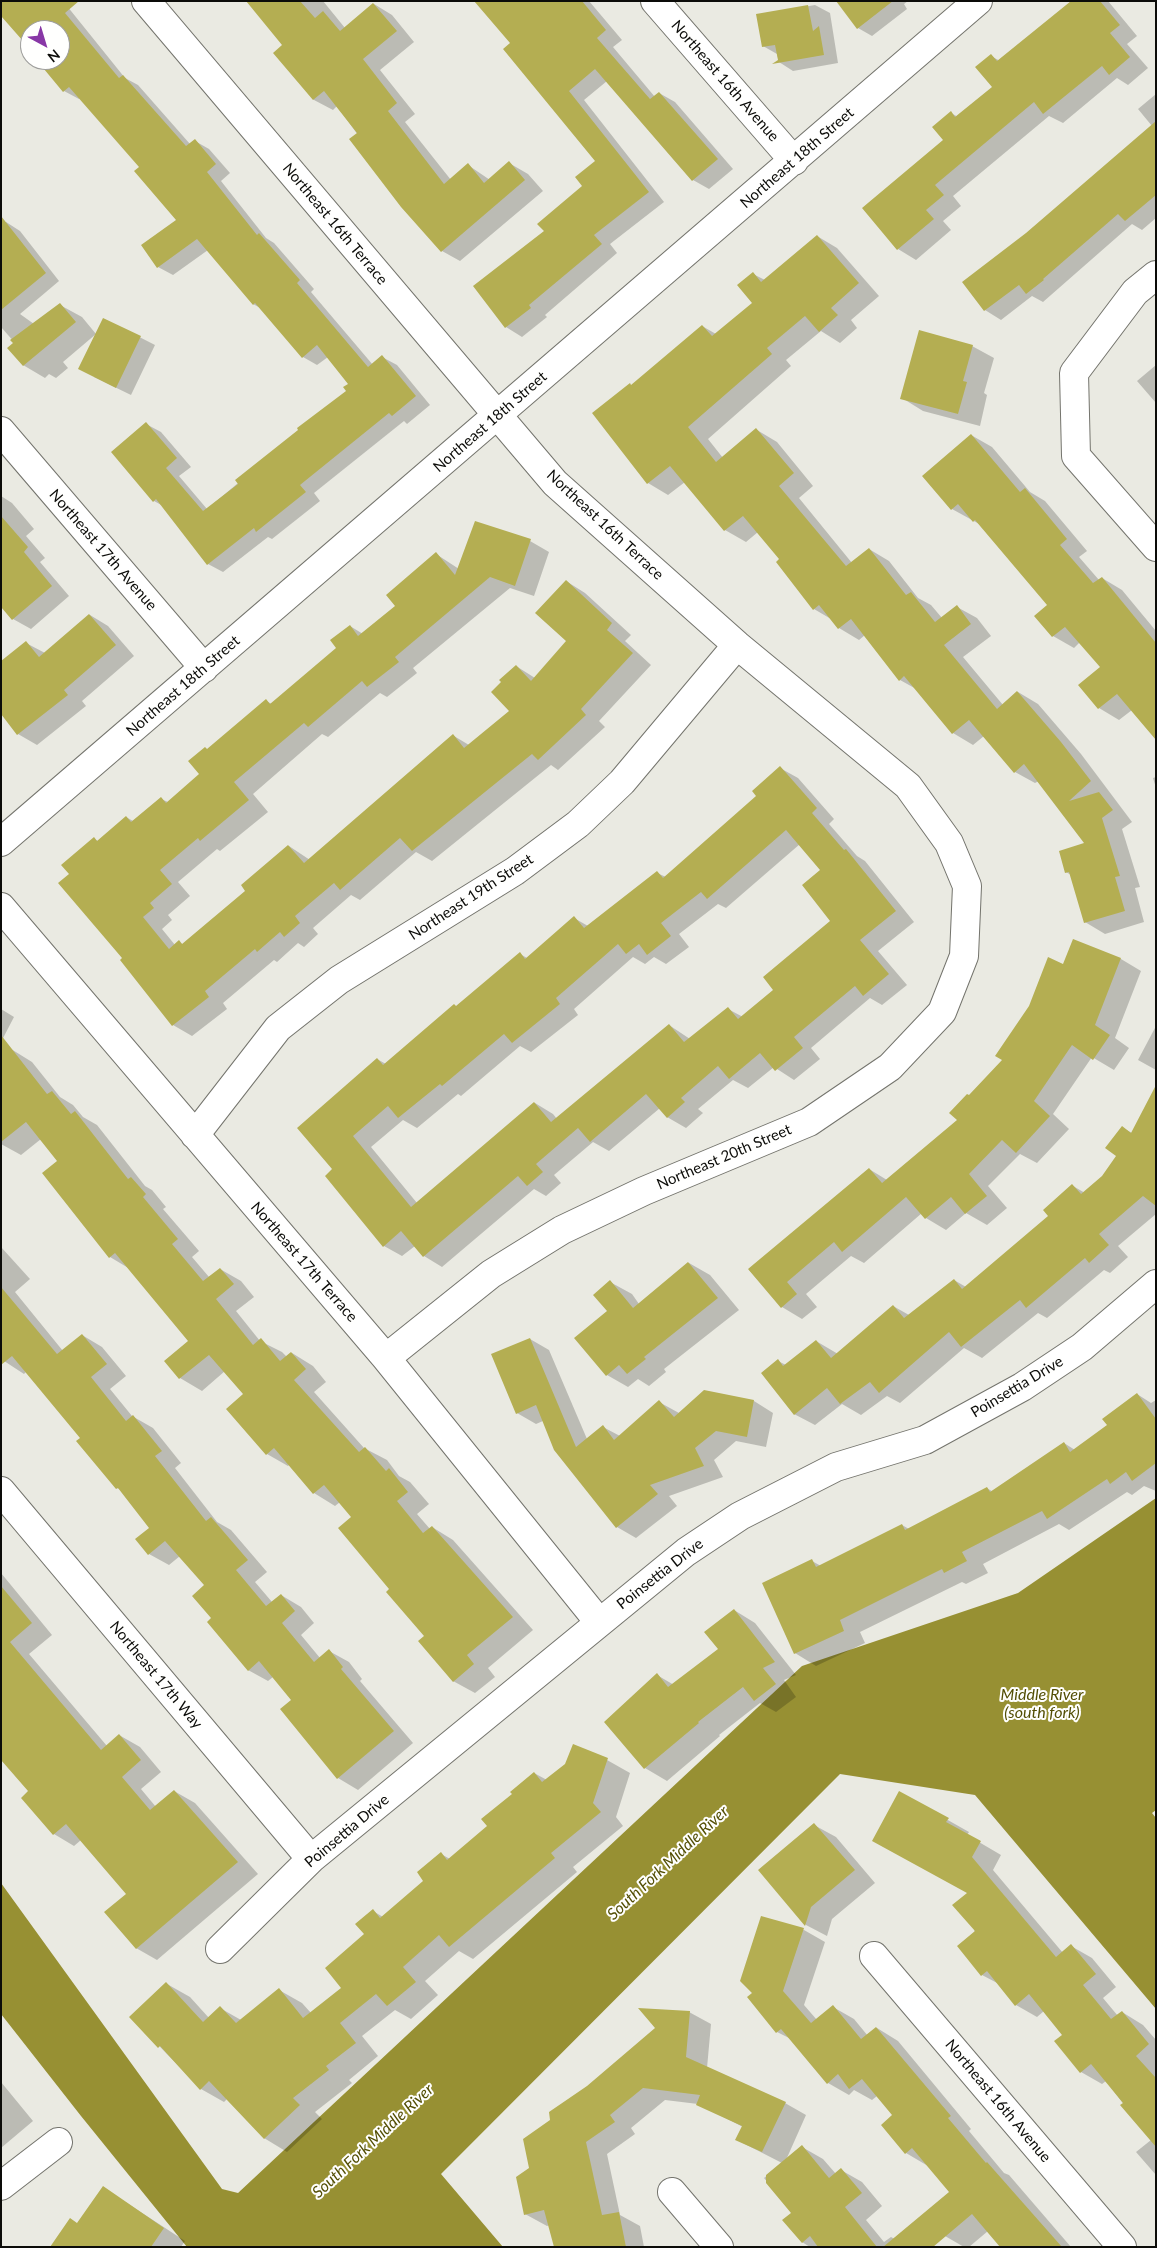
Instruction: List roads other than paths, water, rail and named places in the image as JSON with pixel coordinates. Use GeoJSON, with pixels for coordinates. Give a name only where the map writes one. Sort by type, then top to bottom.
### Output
{"type":"FeatureCollection","features":[{"type":"Feature","properties":{"kind":"street","name":"Northeast 16th Terrace"},"geometry":{"type":"LineString","coordinates":[[146,1],[556,483],[737,645],[908,786],[949,843],[967,886]]}},
{"type":"Feature","properties":{"kind":"street","name":"Northeast 16th Avenue"},"geometry":{"type":"LineString","coordinates":[[656,1],[794,161]]}},
{"type":"Feature","properties":{"kind":"street","name":"Northeast 18th Street"},"geometry":{"type":"LineString","coordinates":[[1,842],[978,1]]}},
{"type":"Feature","properties":{"kind":"street"},"geometry":{"type":"LineString","coordinates":[[1156,275],[1136,292],[1074,373],[1076,456],[1156,547]]}},
{"type":"Feature","properties":{"kind":"street","name":"Northeast 17th Avenue"},"geometry":{"type":"LineString","coordinates":[[1,431],[204,668]]}},
{"type":"Feature","properties":{"kind":"street","name":"Northeast 19th Street"},"geometry":{"type":"LineString","coordinates":[[195,1134],[278,1028],[339,980],[515,871],[578,824],[622,782],[737,645]]}},
{"type":"Feature","properties":{"kind":"street","name":"Northeast 20th Street"},"geometry":{"type":"LineString","coordinates":[[386,1358],[490,1274],[562,1230],[644,1191],[809,1122],[890,1067],[942,1012],[964,956],[967,886]]}},
{"type":"Feature","properties":{"kind":"street","name":"Northeast 17th Terrace"},"geometry":{"type":"LineString","coordinates":[[1,907],[386,1358],[599,1622]]}},
{"type":"Feature","properties":{"kind":"street","name":"Poinsettia Drive"},"geometry":{"type":"LineString","coordinates":[[220,1950],[311,1859],[686,1552],[740,1516],[836,1467],[925,1440],[1022,1387],[1082,1348],[1156,1284]]}},
{"type":"Feature","properties":{"kind":"street","name":"Northeast 17th Way"},"geometry":{"type":"LineString","coordinates":[[1,1491],[311,1859]]}},
{"type":"Feature","properties":{"kind":"street","name":"Northeast 16th Avenue"},"geometry":{"type":"LineString","coordinates":[[874,1956],[1122,2247]]}},
{"type":"Feature","properties":{"kind":"street"},"geometry":{"type":"LineString","coordinates":[[1,2186],[58,2142]]}},
{"type":"Feature","properties":{"kind":"street"},"geometry":{"type":"LineString","coordinates":[[672,2192],[719,2247]]}},
{"type":"Feature","properties":{"kind":"water","name":"Middle River (south fork)"},"geometry":{"type":"Polygon","coordinates":[[[1156,1498],[1156,1810],[1152,1813],[1156,1818],[1156,2009],[975,1795],[840,1774],[441,2174],[503,2247],[187,2247],[1,2014],[1,1883],[222,2189],[238,2193],[802,1666],[1018,1593],[1156,1498]]]}},
{"type":"Feature","properties":{"kind":"water label","name":"South Fork Middle River"},"geometry":{"type":"Point","coordinates":[668,1863]}},
{"type":"Feature","properties":{"kind":"water label","name":"South Fork Middle River"},"geometry":{"type":"Point","coordinates":[373,2141]}}]}
